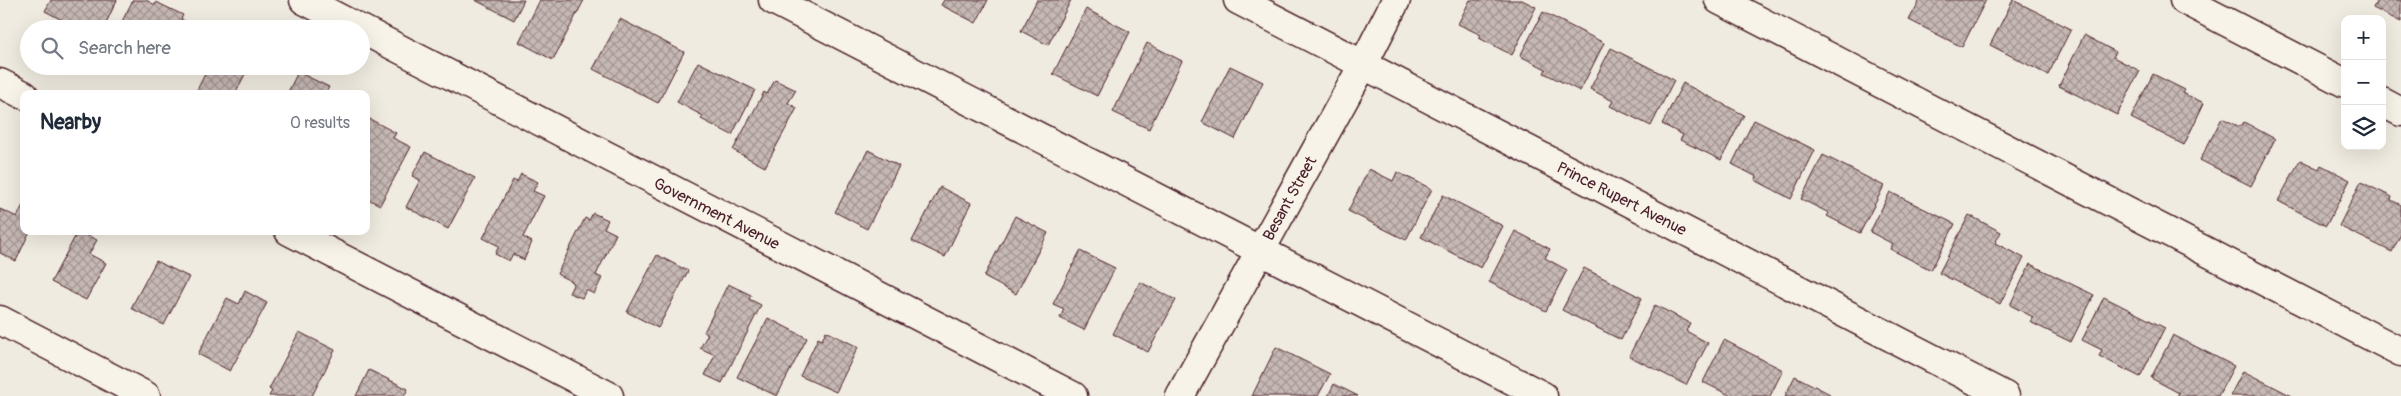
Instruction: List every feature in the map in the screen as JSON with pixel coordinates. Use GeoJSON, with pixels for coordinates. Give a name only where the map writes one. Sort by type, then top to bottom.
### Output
{"type":"FeatureCollection","features":[{"type":"Feature","properties":{"kind":"street","name":"Government Avenue"},"geometry":{"type":"LineString","coordinates":[[304,0],[343,20]]}},
{"type":"Feature","properties":{"kind":"street"},"geometry":{"type":"LineString","coordinates":[[773,0],[1543,396]]}},
{"type":"Feature","properties":{"kind":"street","name":"Prince Rupert Avenue"},"geometry":{"type":"LineString","coordinates":[[1238,0],[2005,396]]}},
{"type":"Feature","properties":{"kind":"street","name":"Besant Street"},"geometry":{"type":"LineString","coordinates":[[1180,396],[1363,65],[1396,0]]}},
{"type":"Feature","properties":{"kind":"street"},"geometry":{"type":"LineString","coordinates":[[1719,0],[2401,352]]}},
{"type":"Feature","properties":{"kind":"street"},"geometry":{"type":"LineString","coordinates":[[2184,0],[2341,81]]}},
{"type":"Feature","properties":{"kind":"street","name":"Government Avenue"},"geometry":{"type":"LineString","coordinates":[[370,34],[1073,396]]}},
{"type":"Feature","properties":{"kind":"street"},"geometry":{"type":"LineString","coordinates":[[0,83],[20,93]]}},
{"type":"Feature","properties":{"kind":"street"},"geometry":{"type":"LineString","coordinates":[[2386,104],[2401,112]]}},
{"type":"Feature","properties":{"kind":"street"},"geometry":{"type":"LineString","coordinates":[[297,235],[609,396]]}},
{"type":"Feature","properties":{"kind":"street"},"geometry":{"type":"LineString","coordinates":[[0,320],[146,396]]}},
{"type":"Feature","properties":{"kind":"building"},"geometry":{"type":"Polygon","coordinates":[[[51,0],[117,0],[107,20],[62,20],[45,11],[51,0]]]}},
{"type":"Feature","properties":{"kind":"building"},"geometry":{"type":"Polygon","coordinates":[[[133,0],[146,0],[155,5],[156,2],[183,15],[181,19],[183,20],[123,20],[133,0]]]}},
{"type":"Feature","properties":{"kind":"building"},"geometry":{"type":"Polygon","coordinates":[[[475,0],[524,0],[514,20],[475,0]]]}},
{"type":"Feature","properties":{"kind":"building"},"geometry":{"type":"Polygon","coordinates":[[[540,0],[584,0],[553,60],[519,42],[540,0]]]}},
{"type":"Feature","properties":{"kind":"building"},"geometry":{"type":"Polygon","coordinates":[[[944,0],[988,0],[976,23],[941,5],[944,0]]]}},
{"type":"Feature","properties":{"kind":"building"},"geometry":{"type":"Polygon","coordinates":[[[1037,0],[1071,0],[1048,45],[1021,31],[1037,0]]]}},
{"type":"Feature","properties":{"kind":"building"},"geometry":{"type":"Polygon","coordinates":[[[1470,0],[1522,0],[1536,7],[1512,55],[1479,38],[1481,35],[1458,24],[1470,0]]]}},
{"type":"Feature","properties":{"kind":"building"},"geometry":{"type":"Polygon","coordinates":[[[1920,0],[1986,0],[1962,47],[1909,20],[1920,0]]]}},
{"type":"Feature","properties":{"kind":"building"},"geometry":{"type":"Polygon","coordinates":[[[2013,0],[2071,29],[2048,75],[1990,45],[2013,0]]]}},
{"type":"Feature","properties":{"kind":"building"},"geometry":{"type":"Polygon","coordinates":[[[2377,0],[2401,0],[2401,22],[2373,8],[2377,0]]]}},
{"type":"Feature","properties":{"kind":"building"},"geometry":{"type":"Polygon","coordinates":[[[1086,9],[1130,32],[1097,96],[1053,74],[1086,9]]]}},
{"type":"Feature","properties":{"kind":"building"},"geometry":{"type":"Polygon","coordinates":[[[1543,12],[1604,43],[1580,91],[1544,73],[1546,69],[1520,56],[1543,12]]]}},
{"type":"Feature","properties":{"kind":"building"},"geometry":{"type":"Polygon","coordinates":[[[620,19],[684,52],[658,103],[593,69],[620,19]]]}},
{"type":"Feature","properties":{"kind":"building"},"geometry":{"type":"Polygon","coordinates":[[[2084,35],[2116,52],[2113,57],[2140,71],[2117,115],[2059,86],[2084,35]]]}},
{"type":"Feature","properties":{"kind":"building"},"geometry":{"type":"Polygon","coordinates":[[[1147,43],[1182,61],[1149,129],[1113,112],[1147,43]]]}},
{"type":"Feature","properties":{"kind":"building"},"geometry":{"type":"Polygon","coordinates":[[[1611,48],[1674,80],[1651,126],[1610,106],[1613,101],[1590,89],[1611,48]]]}},
{"type":"Feature","properties":{"kind":"building"},"geometry":{"type":"Polygon","coordinates":[[[698,62],[755,90],[732,135],[701,119],[703,116],[677,102],[698,62]]]}},
{"type":"Feature","properties":{"kind":"building"},"geometry":{"type":"Polygon","coordinates":[[[1230,66],[1263,82],[1235,139],[1202,122],[1230,66]]]}},
{"type":"Feature","properties":{"kind":"building"},"geometry":{"type":"Polygon","coordinates":[[[2153,74],[2185,90],[2183,93],[2204,103],[2184,145],[2131,118],[2153,74]]]}},
{"type":"Feature","properties":{"kind":"building"},"geometry":{"type":"Polygon","coordinates":[[[204,75],[244,75],[237,90],[197,90],[204,75]]]}},
{"type":"Feature","properties":{"kind":"building"},"geometry":{"type":"Polygon","coordinates":[[[296,75],[304,75],[329,87],[327,90],[289,90],[296,75]]]}},
{"type":"Feature","properties":{"kind":"building"},"geometry":{"type":"Polygon","coordinates":[[[775,80],[796,90],[788,103],[797,108],[765,167],[733,150],[764,92],[767,94],[775,80]]]}},
{"type":"Feature","properties":{"kind":"building"},"geometry":{"type":"Polygon","coordinates":[[[1683,83],[1744,115],[1721,160],[1680,140],[1683,135],[1662,124],[1683,83]]]}},
{"type":"Feature","properties":{"kind":"building"},"geometry":{"type":"Polygon","coordinates":[[[2222,118],[2240,127],[2244,122],[2275,139],[2251,186],[2200,160],[2222,118]]]}},
{"type":"Feature","properties":{"kind":"building"},"geometry":{"type":"Polygon","coordinates":[[[370,119],[396,133],[393,138],[411,147],[380,205],[370,200],[370,119]]]}},
{"type":"Feature","properties":{"kind":"building"},"geometry":{"type":"Polygon","coordinates":[[[1754,120],[1815,150],[1791,199],[1755,180],[1757,177],[1732,164],[1754,120]]]}},
{"type":"Feature","properties":{"kind":"building"},"geometry":{"type":"Polygon","coordinates":[[[868,150],[899,166],[867,229],[835,212],[868,150]]]}},
{"type":"Feature","properties":{"kind":"building"},"geometry":{"type":"Polygon","coordinates":[[[425,152],[475,178],[448,229],[406,207],[420,180],[412,176],[425,152]]]}},
{"type":"Feature","properties":{"kind":"building"},"geometry":{"type":"Polygon","coordinates":[[[1823,155],[1884,186],[1860,233],[1827,216],[1829,213],[1801,199],[1823,155]]]}},
{"type":"Feature","properties":{"kind":"building"},"geometry":{"type":"Polygon","coordinates":[[[2300,160],[2319,169],[2321,165],[2350,180],[2326,226],[2278,201],[2300,160]]]}},
{"type":"Feature","properties":{"kind":"building"},"geometry":{"type":"Polygon","coordinates":[[[1369,169],[1393,181],[1397,172],[1432,189],[1406,240],[1348,211],[1369,169]]]}},
{"type":"Feature","properties":{"kind":"building"},"geometry":{"type":"Polygon","coordinates":[[[521,174],[538,182],[533,191],[544,196],[523,237],[532,242],[524,260],[513,254],[509,261],[495,254],[499,246],[483,238],[513,180],[517,182],[521,174]]]}},
{"type":"Feature","properties":{"kind":"building"},"geometry":{"type":"Polygon","coordinates":[[[2361,182],[2392,197],[2391,200],[2401,205],[2401,234],[2392,252],[2339,226],[2361,182]]]}},
{"type":"Feature","properties":{"kind":"building"},"geometry":{"type":"Polygon","coordinates":[[[940,187],[971,203],[945,257],[912,241],[940,187]]]}},
{"type":"Feature","properties":{"kind":"building"},"geometry":{"type":"Polygon","coordinates":[[[1890,192],[1955,224],[1931,270],[1890,249],[1893,244],[1870,232],[1890,192]]]}},
{"type":"Feature","properties":{"kind":"building"},"geometry":{"type":"Polygon","coordinates":[[[1443,195],[1503,226],[1481,268],[1421,237],[1443,195]]]}},
{"type":"Feature","properties":{"kind":"building"},"geometry":{"type":"Polygon","coordinates":[[[0,209],[17,217],[20,211],[20,235],[28,235],[16,261],[0,253],[0,209]]]}},
{"type":"Feature","properties":{"kind":"building"},"geometry":{"type":"Polygon","coordinates":[[[593,213],[608,220],[604,228],[616,234],[596,275],[602,278],[594,294],[586,290],[582,298],[569,293],[574,283],[557,274],[585,218],[589,220],[593,213]]]}},
{"type":"Feature","properties":{"kind":"building"},"geometry":{"type":"Polygon","coordinates":[[[1969,215],[2001,232],[1995,243],[2024,258],[2000,304],[1939,273],[1969,215]]]}},
{"type":"Feature","properties":{"kind":"building"},"geometry":{"type":"Polygon","coordinates":[[[1015,216],[1048,233],[1016,294],[984,277],[1015,216]]]}},
{"type":"Feature","properties":{"kind":"building"},"geometry":{"type":"Polygon","coordinates":[[[1515,231],[1550,249],[1545,258],[1567,270],[1546,311],[1489,282],[1515,231]]]}},
{"type":"Feature","properties":{"kind":"building"},"geometry":{"type":"Polygon","coordinates":[[[76,235],[86,235],[97,240],[89,254],[106,263],[86,300],[51,282],[76,235]]]}},
{"type":"Feature","properties":{"kind":"building"},"geometry":{"type":"Polygon","coordinates":[[[1080,251],[1115,268],[1084,330],[1060,318],[1064,309],[1053,304],[1080,251]]]}},
{"type":"Feature","properties":{"kind":"building"},"geometry":{"type":"Polygon","coordinates":[[[657,255],[688,271],[658,328],[627,312],[657,255]]]}},
{"type":"Feature","properties":{"kind":"building"},"geometry":{"type":"Polygon","coordinates":[[[156,261],[189,277],[164,325],[131,308],[156,261]]]}},
{"type":"Feature","properties":{"kind":"building"},"geometry":{"type":"Polygon","coordinates":[[[2030,264],[2094,295],[2071,342],[2030,322],[2033,317],[2010,305],[2030,264]]]}},
{"type":"Feature","properties":{"kind":"building"},"geometry":{"type":"Polygon","coordinates":[[[1584,268],[1642,298],[1621,340],[1562,310],[1584,268]]]}},
{"type":"Feature","properties":{"kind":"building"},"geometry":{"type":"Polygon","coordinates":[[[1140,282],[1176,300],[1148,352],[1113,334],[1140,282]]]}},
{"type":"Feature","properties":{"kind":"building"},"geometry":{"type":"Polygon","coordinates":[[[728,284],[751,295],[749,299],[761,305],[722,383],[705,375],[715,355],[700,348],[708,334],[704,332],[728,284]]]}},
{"type":"Feature","properties":{"kind":"building"},"geometry":{"type":"Polygon","coordinates":[[[245,291],[267,303],[230,371],[198,354],[227,298],[239,304],[245,291]]]}},
{"type":"Feature","properties":{"kind":"building"},"geometry":{"type":"Polygon","coordinates":[[[2104,297],[2165,328],[2140,377],[2099,356],[2102,350],[2082,340],[2104,297]]]}},
{"type":"Feature","properties":{"kind":"building"},"geometry":{"type":"Polygon","coordinates":[[[1655,305],[1690,323],[1686,331],[1708,343],[1686,385],[1629,356],[1655,305]]]}},
{"type":"Feature","properties":{"kind":"building"},"geometry":{"type":"Polygon","coordinates":[[[768,318],[807,338],[777,396],[737,377],[768,318]]]}},
{"type":"Feature","properties":{"kind":"building"},"geometry":{"type":"Polygon","coordinates":[[[826,331],[858,347],[836,392],[800,376],[818,338],[822,340],[826,331]]]}},
{"type":"Feature","properties":{"kind":"building"},"geometry":{"type":"Polygon","coordinates":[[[299,332],[335,350],[312,396],[269,396],[272,391],[269,389],[299,332]]]}},
{"type":"Feature","properties":{"kind":"building"},"geometry":{"type":"Polygon","coordinates":[[[2173,335],[2234,366],[2218,396],[2177,396],[2179,393],[2151,378],[2173,335]]]}},
{"type":"Feature","properties":{"kind":"building"},"geometry":{"type":"Polygon","coordinates":[[[1724,340],[1783,370],[1770,396],[1731,396],[1703,382],[1724,340]]]}},
{"type":"Feature","properties":{"kind":"building"},"geometry":{"type":"Polygon","coordinates":[[[1276,347],[1330,374],[1318,396],[1252,396],[1276,347]]]}},
{"type":"Feature","properties":{"kind":"building"},"geometry":{"type":"Polygon","coordinates":[[[369,370],[408,389],[404,396],[356,396],[369,370]]]}},
{"type":"Feature","properties":{"kind":"building"},"geometry":{"type":"Polygon","coordinates":[[[2243,371],[2292,396],[2230,396],[2243,371]]]}},
{"type":"Feature","properties":{"kind":"building"},"geometry":{"type":"Polygon","coordinates":[[[1795,376],[1830,394],[1829,396],[1785,396],[1795,376]]]}},
{"type":"Feature","properties":{"kind":"building"},"geometry":{"type":"Polygon","coordinates":[[[1334,384],[1358,396],[1328,396],[1334,384]]]}}]}
